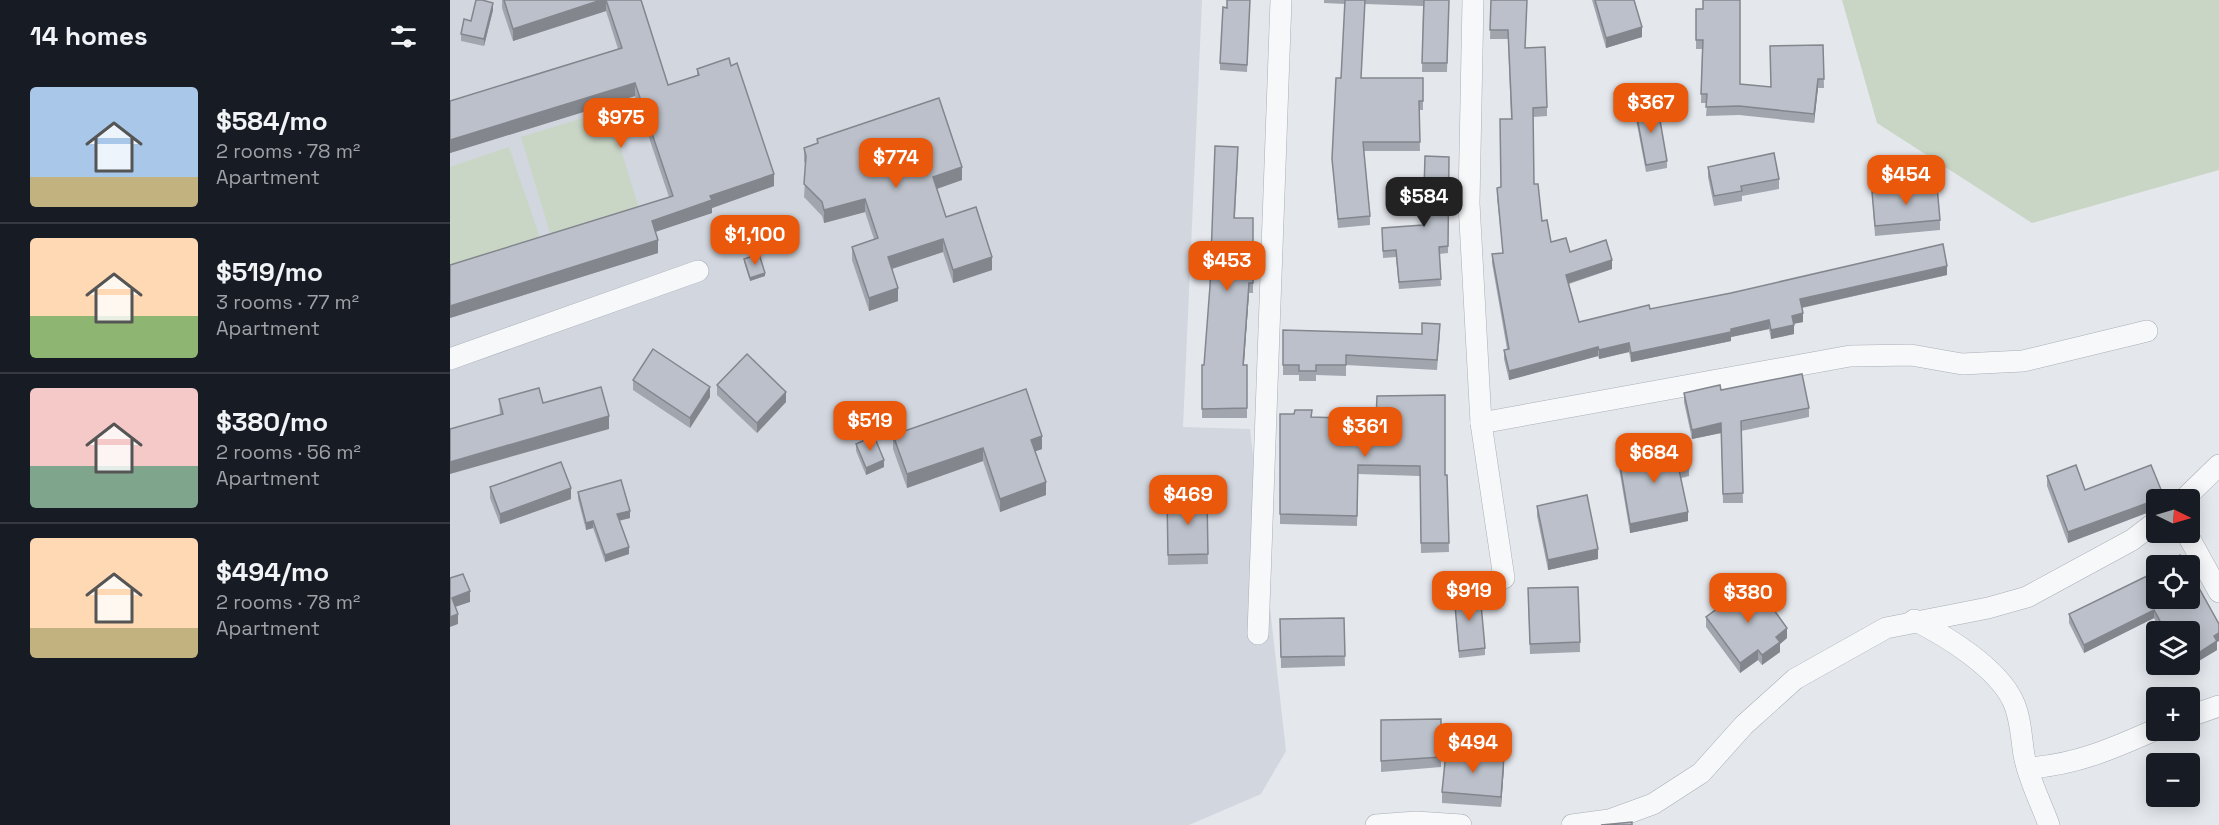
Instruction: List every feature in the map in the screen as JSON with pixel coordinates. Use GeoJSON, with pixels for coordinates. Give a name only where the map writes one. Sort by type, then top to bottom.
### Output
{"type":"FeatureCollection","features":[{"type":"Feature","properties":{"kind":"street"},"geometry":{"type":"LineString","coordinates":[[1258,634],[1281,0]]}},
{"type":"Feature","properties":{"kind":"street"},"geometry":{"type":"LineString","coordinates":[[1473,0],[1469,203],[1481,423],[1504,578]]}},
{"type":"Feature","properties":{"kind":"street"},"geometry":{"type":"LineString","coordinates":[[450,359],[698,271]]}},
{"type":"Feature","properties":{"kind":"street"},"geometry":{"type":"LineString","coordinates":[[1481,423],[1850,356],[1911,355],[1962,364],[2023,361],[2147,331]]}},
{"type":"Feature","properties":{"kind":"street"},"geometry":{"type":"LineString","coordinates":[[2194,489],[2219,465]]}},
{"type":"Feature","properties":{"kind":"street"},"geometry":{"type":"LineString","coordinates":[[1572,825],[1609,820],[1653,804],[1701,773],[1744,725],[1795,680],[1886,628],[1914,620],[1988,608],[2028,597],[2132,540],[2146,529]]}},
{"type":"Feature","properties":{"kind":"street"},"geometry":{"type":"LineString","coordinates":[[2192,543],[2219,592]]}},
{"type":"Feature","properties":{"kind":"street"},"geometry":{"type":"LineString","coordinates":[[1914,620],[1950,638],[1975,659],[2013,700],[2028,768],[2049,825]]}},
{"type":"Feature","properties":{"kind":"street"},"geometry":{"type":"LineString","coordinates":[[2200,713],[2219,706]]}},
{"type":"Feature","properties":{"kind":"street"},"geometry":{"type":"LineString","coordinates":[[2028,768],[2059,766],[2094,757],[2146,734]]}},
{"type":"Feature","properties":{"kind":"street"},"geometry":{"type":"LineString","coordinates":[[1376,825],[1416,822],[1461,825]]}},
{"type":"Feature","properties":{"kind":"shaded area"},"geometry":{"type":"Polygon","coordinates":[[[450,0],[1202,0],[1183,427],[1250,429],[1286,751],[1261,794],[1189,825],[450,825],[450,0]]]}},
{"type":"Feature","properties":{"kind":"green space"},"geometry":{"type":"Polygon","coordinates":[[[1842,0],[2219,0],[2219,170],[2032,223],[1877,123],[1842,0]]]}},
{"type":"Feature","properties":{"kind":"green space"},"geometry":{"type":"Polygon","coordinates":[[[609,110],[640,212],[552,239],[521,137],[609,110]]]}},
{"type":"Feature","properties":{"kind":"green space"},"geometry":{"type":"Polygon","coordinates":[[[509,147],[540,238],[450,269],[450,167],[509,147]]]}},
{"type":"Feature","properties":{"kind":"building"},"geometry":{"type":"Polygon","coordinates":[[[476,0],[493,3],[484,39],[461,34],[464,19],[471,21],[476,0]]]}},
{"type":"Feature","properties":{"kind":"building"},"geometry":{"type":"Polygon","coordinates":[[[504,0],[601,0],[513,29],[504,0]]]}},
{"type":"Feature","properties":{"kind":"building"},"geometry":{"type":"Polygon","coordinates":[[[606,0],[641,0],[668,85],[699,75],[697,69],[729,58],[731,66],[737,63],[774,174],[710,196],[712,200],[652,221],[658,240],[450,306],[450,265],[673,196],[635,83],[450,140],[450,101],[622,48],[606,0]]]}},
{"type":"Feature","properties":{"kind":"building"},"geometry":{"type":"Polygon","coordinates":[[[1227,0],[1250,0],[1247,65],[1220,63],[1223,7],[1227,8],[1227,0]]]}},
{"type":"Feature","properties":{"kind":"building"},"geometry":{"type":"Polygon","coordinates":[[[1345,0],[1365,0],[1361,78],[1423,78],[1423,101],[1419,101],[1420,142],[1363,142],[1370,216],[1338,219],[1332,159],[1336,78],[1341,78],[1345,0]]]}},
{"type":"Feature","properties":{"kind":"building"},"geometry":{"type":"Polygon","coordinates":[[[1424,0],[1449,0],[1447,63],[1422,63],[1424,0]]]}},
{"type":"Feature","properties":{"kind":"building"},"geometry":{"type":"Polygon","coordinates":[[[1491,0],[1527,0],[1525,48],[1545,47],[1547,107],[1533,108],[1534,184],[1538,184],[1542,221],[1547,220],[1551,242],[1566,238],[1570,252],[1606,240],[1612,260],[1566,275],[1579,322],[1649,305],[1650,309],[1731,293],[1943,244],[1947,266],[1800,299],[1803,313],[1792,316],[1794,325],[1771,330],[1769,320],[1731,329],[1731,332],[1631,353],[1629,343],[1599,350],[1598,347],[1509,371],[1504,350],[1509,349],[1492,254],[1503,253],[1497,188],[1501,187],[1500,119],[1512,119],[1508,30],[1490,30],[1491,0]]]}},
{"type":"Feature","properties":{"kind":"building"},"geometry":{"type":"Polygon","coordinates":[[[1595,0],[1634,0],[1642,27],[1606,38],[1595,0]]]}},
{"type":"Feature","properties":{"kind":"building"},"geometry":{"type":"Polygon","coordinates":[[[1703,0],[1740,0],[1740,84],[1771,87],[1770,46],[1823,45],[1824,79],[1818,79],[1814,114],[1739,106],[1706,107],[1707,94],[1701,94],[1703,40],[1696,40],[1696,9],[1703,9],[1703,0]]]}},
{"type":"Feature","properties":{"kind":"building"},"geometry":{"type":"Polygon","coordinates":[[[939,98],[962,167],[933,177],[946,217],[976,207],[992,257],[953,270],[943,239],[888,257],[898,288],[869,298],[852,247],[878,238],[865,199],[824,210],[822,202],[804,184],[806,156],[804,148],[818,143],[817,139],[939,98]]]}},
{"type":"Feature","properties":{"kind":"building"},"geometry":{"type":"Polygon","coordinates":[[[1657,103],[1667,161],[1646,165],[1635,107],[1657,103]]]}},
{"type":"Feature","properties":{"kind":"building"},"geometry":{"type":"Polygon","coordinates":[[[1215,146],[1238,147],[1234,218],[1253,218],[1253,283],[1249,283],[1243,365],[1247,365],[1247,408],[1202,409],[1202,365],[1204,365],[1210,286],[1215,146]]]}},
{"type":"Feature","properties":{"kind":"building"},"geometry":{"type":"Polygon","coordinates":[[[1774,153],[1779,179],[1741,186],[1742,191],[1714,196],[1708,167],[1774,153]]]}},
{"type":"Feature","properties":{"kind":"building"},"geometry":{"type":"Polygon","coordinates":[[[1425,156],[1449,157],[1448,246],[1439,247],[1441,279],[1399,282],[1396,250],[1383,251],[1382,228],[1423,225],[1425,156]]]}},
{"type":"Feature","properties":{"kind":"building"},"geometry":{"type":"Polygon","coordinates":[[[1937,186],[1940,220],[1875,226],[1872,192],[1937,186]]]}},
{"type":"Feature","properties":{"kind":"building"},"geometry":{"type":"Polygon","coordinates":[[[759,254],[765,273],[750,278],[744,259],[759,254]]]}},
{"type":"Feature","properties":{"kind":"building"},"geometry":{"type":"Polygon","coordinates":[[[1422,323],[1440,324],[1437,360],[1346,355],[1346,365],[1316,365],[1316,371],[1299,371],[1299,365],[1283,365],[1283,330],[1422,334],[1422,323]]]}},
{"type":"Feature","properties":{"kind":"building"},"geometry":{"type":"Polygon","coordinates":[[[653,349],[710,387],[690,418],[633,380],[653,349]]]}},
{"type":"Feature","properties":{"kind":"building"},"geometry":{"type":"Polygon","coordinates":[[[747,354],[786,392],[757,423],[717,385],[747,354]]]}},
{"type":"Feature","properties":{"kind":"building"},"geometry":{"type":"Polygon","coordinates":[[[1802,374],[1809,408],[1741,421],[1743,493],[1723,494],[1721,423],[1692,430],[1684,393],[1720,385],[1721,390],[1802,374]]]}},
{"type":"Feature","properties":{"kind":"building"},"geometry":{"type":"Polygon","coordinates":[[[601,387],[609,416],[450,462],[450,429],[503,414],[499,399],[539,388],[543,403],[601,387]]]}},
{"type":"Feature","properties":{"kind":"building"},"geometry":{"type":"Polygon","coordinates":[[[1026,389],[1042,436],[1031,440],[1046,482],[1000,499],[983,448],[907,474],[893,435],[1026,389]]]}},
{"type":"Feature","properties":{"kind":"building"},"geometry":{"type":"Polygon","coordinates":[[[1445,395],[1445,475],[1447,475],[1449,543],[1421,543],[1420,466],[1358,465],[1357,516],[1280,514],[1280,414],[1294,414],[1295,410],[1312,410],[1311,417],[1376,419],[1377,396],[1445,395]]]}},
{"type":"Feature","properties":{"kind":"building"},"geometry":{"type":"Polygon","coordinates":[[[874,436],[884,460],[866,468],[856,444],[874,436]]]}},
{"type":"Feature","properties":{"kind":"building"},"geometry":{"type":"Polygon","coordinates":[[[1684,446],[1689,468],[1679,470],[1688,512],[1630,524],[1619,459],[1684,446]]]}},
{"type":"Feature","properties":{"kind":"building"},"geometry":{"type":"Polygon","coordinates":[[[561,462],[571,488],[500,514],[490,487],[561,462]]]}},
{"type":"Feature","properties":{"kind":"building"},"geometry":{"type":"Polygon","coordinates":[[[2076,465],[2085,490],[2151,465],[2161,489],[2146,489],[2146,504],[2068,532],[2047,476],[2076,465]]]}},
{"type":"Feature","properties":{"kind":"building"},"geometry":{"type":"Polygon","coordinates":[[[621,480],[630,511],[617,514],[629,547],[605,555],[593,521],[586,523],[578,492],[621,480]]]}},
{"type":"Feature","properties":{"kind":"building"},"geometry":{"type":"Polygon","coordinates":[[[1587,495],[1598,549],[1548,560],[1537,506],[1587,495]]]}},
{"type":"Feature","properties":{"kind":"building"},"geometry":{"type":"Polygon","coordinates":[[[1207,498],[1208,554],[1168,555],[1167,499],[1207,498]]]}},
{"type":"Feature","properties":{"kind":"building"},"geometry":{"type":"Polygon","coordinates":[[[463,574],[470,591],[452,598],[458,614],[450,617],[450,578],[463,574]]]}},
{"type":"Feature","properties":{"kind":"building"},"geometry":{"type":"Polygon","coordinates":[[[2145,577],[2146,609],[2200,609],[2200,590],[2219,624],[2219,633],[2214,636],[2217,641],[2200,652],[2200,621],[2160,621],[2154,610],[2084,645],[2069,614],[2145,577]]]}},
{"type":"Feature","properties":{"kind":"building"},"geometry":{"type":"Polygon","coordinates":[[[1751,584],[1752,586],[1755,584],[1787,628],[1776,637],[1780,642],[1762,655],[1758,650],[1740,663],[1706,617],[1751,584]]]}},
{"type":"Feature","properties":{"kind":"building"},"geometry":{"type":"Polygon","coordinates":[[[1578,587],[1580,642],[1530,644],[1528,588],[1578,587]]]}},
{"type":"Feature","properties":{"kind":"building"},"geometry":{"type":"Polygon","coordinates":[[[1480,593],[1485,648],[1459,651],[1454,594],[1480,593]]]}},
{"type":"Feature","properties":{"kind":"building"},"geometry":{"type":"Polygon","coordinates":[[[1344,618],[1345,656],[1281,657],[1280,619],[1344,618]]]}},
{"type":"Feature","properties":{"kind":"building"},"geometry":{"type":"Polygon","coordinates":[[[1441,719],[1441,757],[1381,761],[1381,720],[1441,719]]]}},
{"type":"Feature","properties":{"kind":"building"},"geometry":{"type":"Polygon","coordinates":[[[1446,752],[1504,756],[1501,797],[1442,792],[1446,752]]]}},
{"type":"Feature","properties":{"kind":"building"},"geometry":{"type":"Polygon","coordinates":[[[1632,822],[1632,825],[1601,825],[1632,822]]]}}]}
